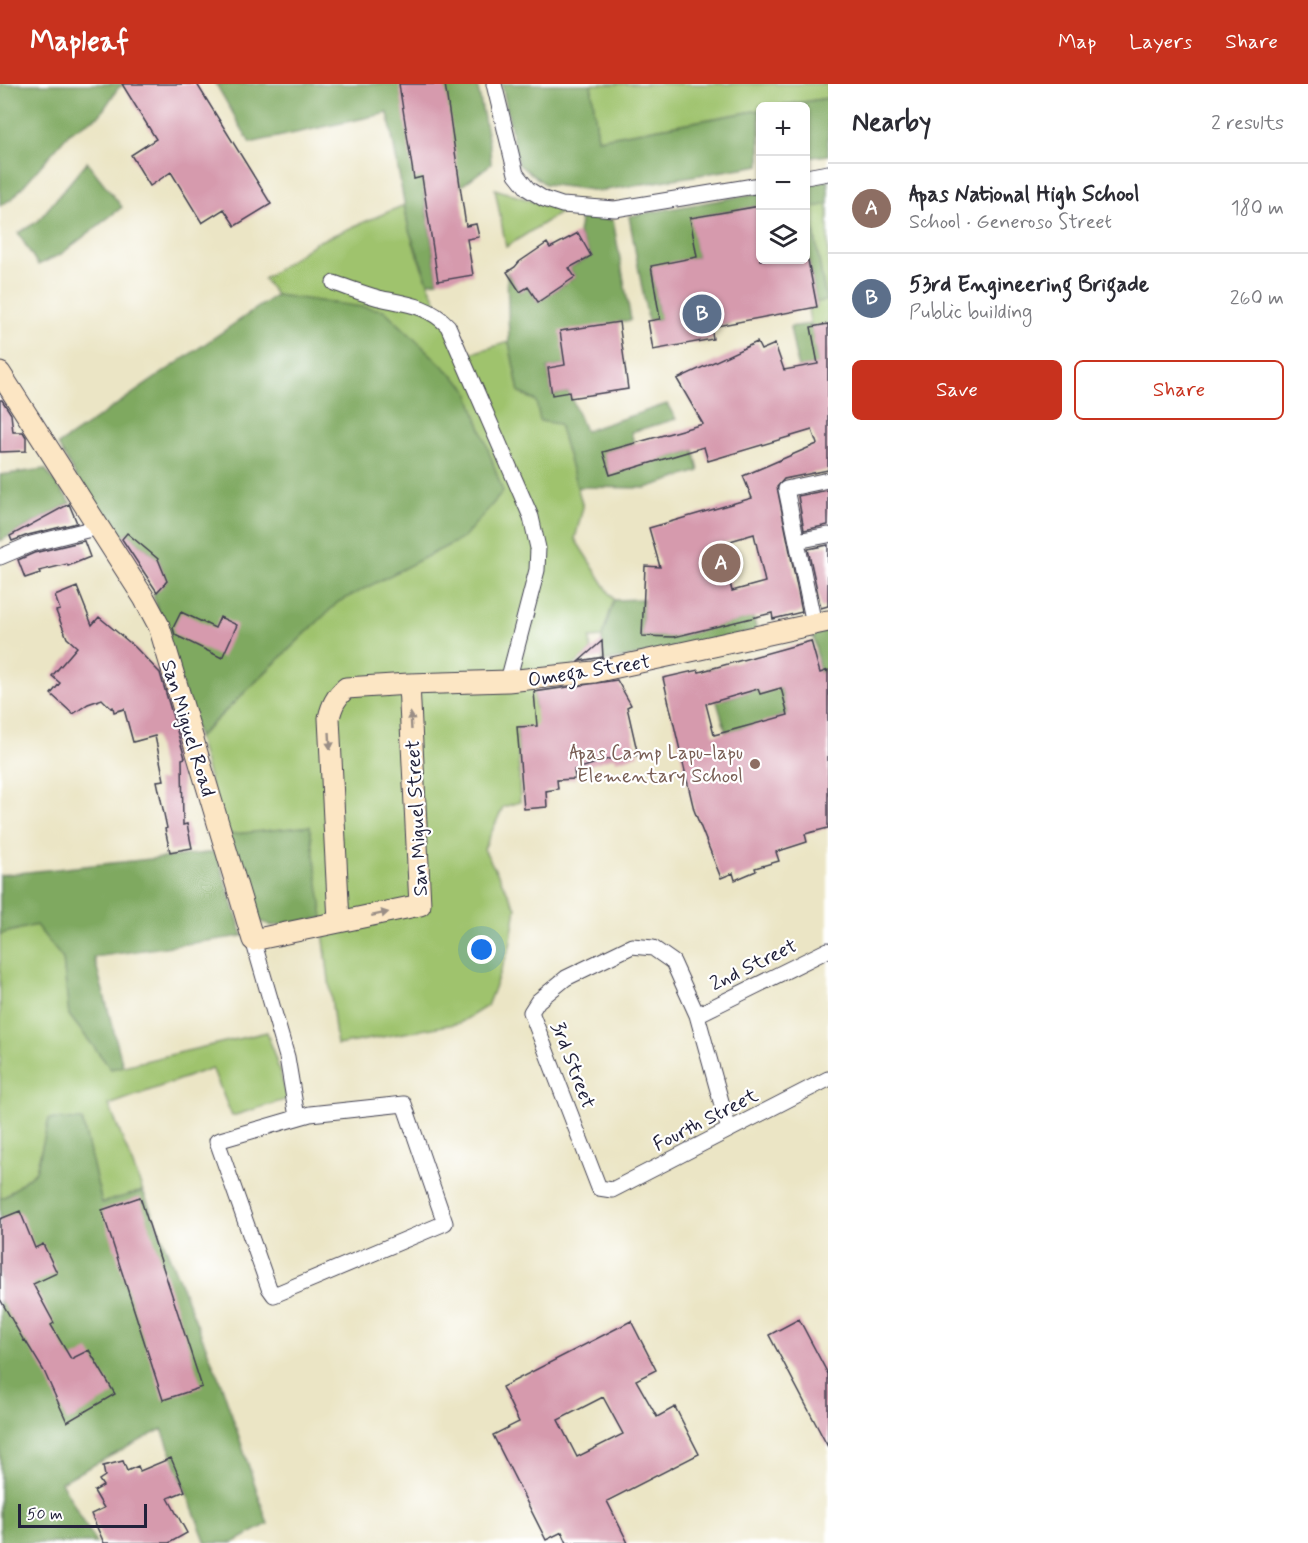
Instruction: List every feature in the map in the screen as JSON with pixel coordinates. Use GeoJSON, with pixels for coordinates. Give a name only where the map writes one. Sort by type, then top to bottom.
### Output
{"type":"FeatureCollection","features":[{"type":"Feature","properties":{"kind":"street"},"geometry":{"type":"LineString","coordinates":[[494,84],[516,174],[528,189],[544,199],[561,205],[615,209],[756,186]]}},
{"type":"Feature","properties":{"kind":"street"},"geometry":{"type":"LineString","coordinates":[[810,176],[828,173]]}},
{"type":"Feature","properties":{"kind":"street"},"geometry":{"type":"LineString","coordinates":[[334,284],[421,308],[438,316],[448,326],[531,516],[538,548],[537,570],[508,681]]}},
{"type":"Feature","properties":{"kind":"street","name":"San Miguel Road"},"geometry":{"type":"LineString","coordinates":[[0,373],[144,598],[159,626],[287,1057],[297,1117]]}},
{"type":"Feature","properties":{"kind":"street"},"geometry":{"type":"LineString","coordinates":[[821,622],[797,542],[786,489],[828,480]]}},
{"type":"Feature","properties":{"kind":"street"},"geometry":{"type":"LineString","coordinates":[[0,557],[31,544],[99,527]]}},
{"type":"Feature","properties":{"kind":"street"},"geometry":{"type":"LineString","coordinates":[[797,542],[828,535]]}},
{"type":"Feature","properties":{"kind":"street","name":"Omega Street"},"geometry":{"type":"LineString","coordinates":[[339,922],[329,718],[336,697],[346,688],[508,681],[627,666],[821,622]]}},
{"type":"Feature","properties":{"kind":"street","name":"San Miguel Street"},"geometry":{"type":"LineString","coordinates":[[253,940],[420,905],[409,684]]}},
{"type":"Feature","properties":{"kind":"street","name":"3rd Street"},"geometry":{"type":"LineString","coordinates":[[599,1188],[531,1011],[538,1001],[566,978],[632,946],[653,948],[673,962],[698,1015],[729,1130]]}},
{"type":"Feature","properties":{"kind":"street","name":"2nd Street"},"geometry":{"type":"LineString","coordinates":[[698,1015],[828,950]]}},
{"type":"Feature","properties":{"kind":"street","name":"Fourth Street"},"geometry":{"type":"LineString","coordinates":[[599,1188],[612,1190],[828,1079]]}},
{"type":"Feature","properties":{"kind":"street"},"geometry":{"type":"LineString","coordinates":[[404,1104],[445,1223],[274,1295],[269,1288],[217,1141],[297,1117],[404,1104]]}},
{"type":"Feature","properties":{"kind":"green space"},"geometry":{"type":"Polygon","coordinates":[[[0,84],[123,85],[118,88],[100,115],[70,132],[13,198],[0,206],[0,84]]]}},
{"type":"Feature","properties":{"kind":"green space"},"geometry":{"type":"Polygon","coordinates":[[[216,84],[477,84],[491,164],[460,187],[424,194],[438,281],[428,282],[409,230],[388,113],[250,143],[216,84]]]}},
{"type":"Feature","properties":{"kind":"green space"},"geometry":{"type":"Polygon","coordinates":[[[502,84],[591,84],[598,139],[756,111],[756,166],[600,191],[545,184],[518,164],[502,84]]]}},
{"type":"Feature","properties":{"kind":"green space"},"geometry":{"type":"Polygon","coordinates":[[[591,84],[828,84],[828,98],[803,102],[756,102],[756,111],[598,139],[591,84]]]}},
{"type":"Feature","properties":{"kind":"green space"},"geometry":{"type":"Polygon","coordinates":[[[828,98],[828,155],[810,157],[810,102],[803,102],[828,98]]]}},
{"type":"Feature","properties":{"kind":"green space"},"geometry":{"type":"Polygon","coordinates":[[[87,162],[122,207],[61,254],[38,265],[18,233],[37,222],[87,162]]]}},
{"type":"Feature","properties":{"kind":"green space"},"geometry":{"type":"Polygon","coordinates":[[[828,180],[828,204],[810,208],[810,184],[828,180]]]}},
{"type":"Feature","properties":{"kind":"green space"},"geometry":{"type":"Polygon","coordinates":[[[495,189],[563,211],[506,247],[495,189]]]}},
{"type":"Feature","properties":{"kind":"green space"},"geometry":{"type":"Polygon","coordinates":[[[756,194],[756,207],[691,218],[697,257],[651,267],[659,313],[724,301],[729,324],[711,327],[708,310],[648,321],[629,216],[756,194]]]}},
{"type":"Feature","properties":{"kind":"green space"},"geometry":{"type":"Polygon","coordinates":[[[828,204],[828,324],[811,327],[808,309],[817,307],[816,302],[826,300],[810,208],[828,204]]]}},
{"type":"Feature","properties":{"kind":"green space"},"geometry":{"type":"Polygon","coordinates":[[[404,205],[420,264],[445,320],[465,355],[509,342],[519,392],[536,401],[559,424],[583,507],[575,539],[614,600],[602,637],[590,638],[591,651],[571,668],[543,670],[534,692],[535,708],[546,707],[547,727],[517,727],[520,802],[503,807],[484,849],[516,908],[510,947],[487,1006],[460,1023],[337,1045],[310,827],[225,835],[198,738],[338,602],[463,538],[467,389],[384,311],[276,295],[264,279],[315,243],[404,205]]]}},
{"type":"Feature","properties":{"kind":"green space"},"geometry":{"type":"Polygon","coordinates":[[[810,208],[826,301],[816,302],[809,264],[810,208]]]}},
{"type":"Feature","properties":{"kind":"green space"},"geometry":{"type":"Polygon","coordinates":[[[581,216],[613,220],[631,320],[619,322],[565,365],[548,368],[552,395],[569,392],[585,431],[667,404],[676,419],[631,432],[634,443],[603,452],[609,474],[694,450],[699,471],[646,488],[577,487],[559,424],[540,421],[536,401],[519,392],[509,342],[507,272],[520,292],[528,287],[538,302],[575,277],[569,268],[591,256],[578,233],[581,216]]]}},
{"type":"Feature","properties":{"kind":"green space"},"geometry":{"type":"Polygon","coordinates":[[[276,295],[384,310],[467,389],[503,492],[463,538],[338,602],[198,737],[153,595],[167,581],[158,559],[127,533],[116,546],[58,445],[276,295]]]}},
{"type":"Feature","properties":{"kind":"green space"},"geometry":{"type":"Polygon","coordinates":[[[811,324],[818,364],[798,368],[790,327],[811,324]]]}},
{"type":"Feature","properties":{"kind":"green space"},"geometry":{"type":"Polygon","coordinates":[[[45,469],[71,503],[0,541],[0,475],[45,469]]]}},
{"type":"Feature","properties":{"kind":"green space"},"geometry":{"type":"Polygon","coordinates":[[[643,599],[642,636],[675,637],[753,617],[757,631],[603,662],[602,637],[614,600],[643,599]]]}},
{"type":"Feature","properties":{"kind":"green space"},"geometry":{"type":"Polygon","coordinates":[[[828,629],[828,670],[820,673],[813,633],[828,629]]]}},
{"type":"Feature","properties":{"kind":"green space"},"geometry":{"type":"Polygon","coordinates":[[[715,668],[724,699],[758,689],[781,688],[787,713],[772,720],[726,732],[707,669],[715,668]]]}},
{"type":"Feature","properties":{"kind":"green space"},"geometry":{"type":"Polygon","coordinates":[[[310,826],[323,918],[272,926],[253,918],[225,835],[310,826]]]}},
{"type":"Feature","properties":{"kind":"green space"},"geometry":{"type":"Polygon","coordinates":[[[216,852],[243,936],[94,957],[123,1066],[111,1069],[69,1015],[63,959],[36,925],[0,934],[0,875],[216,852]]]}},
{"type":"Feature","properties":{"kind":"green space"},"geometry":{"type":"Polygon","coordinates":[[[36,925],[63,959],[69,1015],[111,1069],[267,1032],[288,1099],[232,1116],[212,1068],[109,1105],[143,1191],[102,1203],[82,1121],[49,1119],[36,1171],[6,1196],[0,1198],[0,934],[36,925]]]}},
{"type":"Feature","properties":{"kind":"green space"},"geometry":{"type":"Polygon","coordinates":[[[49,1119],[82,1120],[102,1203],[143,1191],[222,1386],[268,1524],[233,1543],[206,1543],[162,1429],[61,1482],[96,1543],[0,1543],[0,1198],[6,1196],[36,1171],[49,1119]]]}},
{"type":"Feature","properties":{"kind":"building"},"geometry":{"type":"Polygon","coordinates":[[[122,84],[197,84],[271,204],[235,226],[224,209],[202,223],[171,172],[150,186],[131,155],[156,139],[122,84]]]}},
{"type":"Feature","properties":{"kind":"building"},"geometry":{"type":"Polygon","coordinates":[[[399,84],[445,84],[466,226],[476,224],[479,237],[467,239],[473,275],[438,281],[422,177],[414,179],[399,84]]]}},
{"type":"Feature","properties":{"kind":"building"},"geometry":{"type":"Polygon","coordinates":[[[756,207],[756,264],[809,264],[817,307],[711,327],[713,339],[653,350],[648,321],[660,319],[651,266],[697,257],[690,218],[756,207]]]}},
{"type":"Feature","properties":{"kind":"building"},"geometry":{"type":"Polygon","coordinates":[[[578,233],[591,256],[569,268],[575,277],[538,302],[528,287],[520,292],[507,272],[547,243],[550,248],[578,233]]]}},
{"type":"Feature","properties":{"kind":"building"},"geometry":{"type":"Polygon","coordinates":[[[619,322],[628,389],[570,398],[569,392],[552,395],[548,368],[565,365],[560,331],[619,322]]]}},
{"type":"Feature","properties":{"kind":"building"},"geometry":{"type":"Polygon","coordinates":[[[828,324],[828,470],[784,479],[777,487],[802,612],[773,619],[772,613],[674,637],[642,636],[645,566],[660,567],[649,528],[752,498],[743,476],[817,444],[812,430],[708,461],[704,447],[610,475],[603,452],[703,424],[677,379],[757,342],[761,350],[775,344],[784,370],[818,364],[811,327],[828,324]],[[754,534],[720,544],[732,591],[765,582],[754,534]]]}},
{"type":"Feature","properties":{"kind":"building"},"geometry":{"type":"Polygon","coordinates":[[[0,400],[11,414],[13,432],[23,432],[26,437],[26,451],[0,452],[0,400]]]}},
{"type":"Feature","properties":{"kind":"building"},"geometry":{"type":"Polygon","coordinates":[[[828,490],[828,525],[804,530],[798,496],[828,490]]]}},
{"type":"Feature","properties":{"kind":"building"},"geometry":{"type":"Polygon","coordinates":[[[69,504],[77,523],[12,541],[10,536],[69,504]]]}},
{"type":"Feature","properties":{"kind":"building"},"geometry":{"type":"Polygon","coordinates":[[[127,533],[158,559],[167,581],[157,592],[122,539],[127,533]]]}},
{"type":"Feature","properties":{"kind":"building"},"geometry":{"type":"Polygon","coordinates":[[[84,541],[90,557],[68,566],[67,564],[39,571],[40,573],[25,578],[18,560],[34,553],[84,541]]]}},
{"type":"Feature","properties":{"kind":"building"},"geometry":{"type":"Polygon","coordinates":[[[828,545],[828,606],[821,608],[808,549],[828,545]]]}},
{"type":"Feature","properties":{"kind":"building"},"geometry":{"type":"Polygon","coordinates":[[[77,587],[92,625],[99,617],[135,647],[160,673],[185,758],[182,759],[183,825],[187,824],[192,848],[170,852],[157,781],[164,780],[155,736],[133,742],[124,709],[114,712],[113,707],[111,708],[102,699],[88,704],[73,714],[51,694],[60,683],[52,676],[77,647],[67,638],[56,611],[60,610],[55,596],[77,587]]]}},
{"type":"Feature","properties":{"kind":"building"},"geometry":{"type":"Polygon","coordinates":[[[181,612],[215,628],[220,617],[237,625],[222,658],[175,635],[173,628],[181,612]]]}},
{"type":"Feature","properties":{"kind":"building"},"geometry":{"type":"Polygon","coordinates":[[[602,641],[603,657],[579,661],[602,641]]]}},
{"type":"Feature","properties":{"kind":"building","name":"Apas Camp Lapu-lapu Elementary School"},"geometry":{"type":"Polygon","coordinates":[[[811,641],[820,673],[828,670],[828,828],[805,834],[807,842],[776,852],[779,861],[755,868],[756,871],[735,880],[733,873],[721,878],[694,810],[663,678],[698,670],[699,672],[811,641]],[[781,688],[760,694],[758,689],[706,704],[714,735],[788,715],[781,688]]]}},
{"type":"Feature","properties":{"kind":"building"},"geometry":{"type":"Polygon","coordinates":[[[617,680],[631,705],[627,707],[638,755],[616,761],[615,757],[574,770],[575,779],[557,780],[558,789],[546,791],[547,807],[524,809],[517,727],[537,726],[534,692],[617,680]]]}},
{"type":"Feature","properties":{"kind":"building"},"geometry":{"type":"Polygon","coordinates":[[[140,1197],[202,1387],[163,1400],[102,1210],[140,1197]]]}},
{"type":"Feature","properties":{"kind":"building"},"geometry":{"type":"Polygon","coordinates":[[[20,1211],[35,1248],[43,1244],[57,1273],[33,1284],[54,1323],[51,1325],[71,1359],[89,1350],[115,1394],[67,1422],[44,1371],[0,1299],[0,1219],[20,1211]]]}},
{"type":"Feature","properties":{"kind":"building"},"geometry":{"type":"Polygon","coordinates":[[[799,1319],[828,1374],[828,1447],[769,1335],[799,1319]]]}},
{"type":"Feature","properties":{"kind":"building"},"geometry":{"type":"Polygon","coordinates":[[[631,1321],[656,1370],[636,1380],[657,1417],[675,1407],[699,1454],[607,1501],[628,1543],[567,1543],[562,1532],[546,1540],[493,1435],[519,1422],[502,1387],[631,1321]],[[603,1397],[558,1420],[577,1457],[623,1434],[603,1397]]]}},
{"type":"Feature","properties":{"kind":"building"},"geometry":{"type":"Polygon","coordinates":[[[171,1458],[185,1491],[168,1498],[187,1533],[169,1543],[104,1543],[91,1514],[104,1508],[94,1491],[103,1486],[99,1480],[105,1476],[103,1466],[123,1461],[127,1471],[138,1466],[140,1471],[171,1458]]]}},
{"type":"Feature","properties":{"kind":"place","name":"53rd Engineering Brigade"},"geometry":{"type":"Point","coordinates":[702,314]}},
{"type":"Feature","properties":{"kind":"place","name":"Apas National High School"},"geometry":{"type":"Point","coordinates":[721,563]}},
{"type":"Feature","properties":{"kind":"place","name":"Apas Camp Lapu-lapu Elementary School"},"geometry":{"type":"Point","coordinates":[755,764]}}]}
